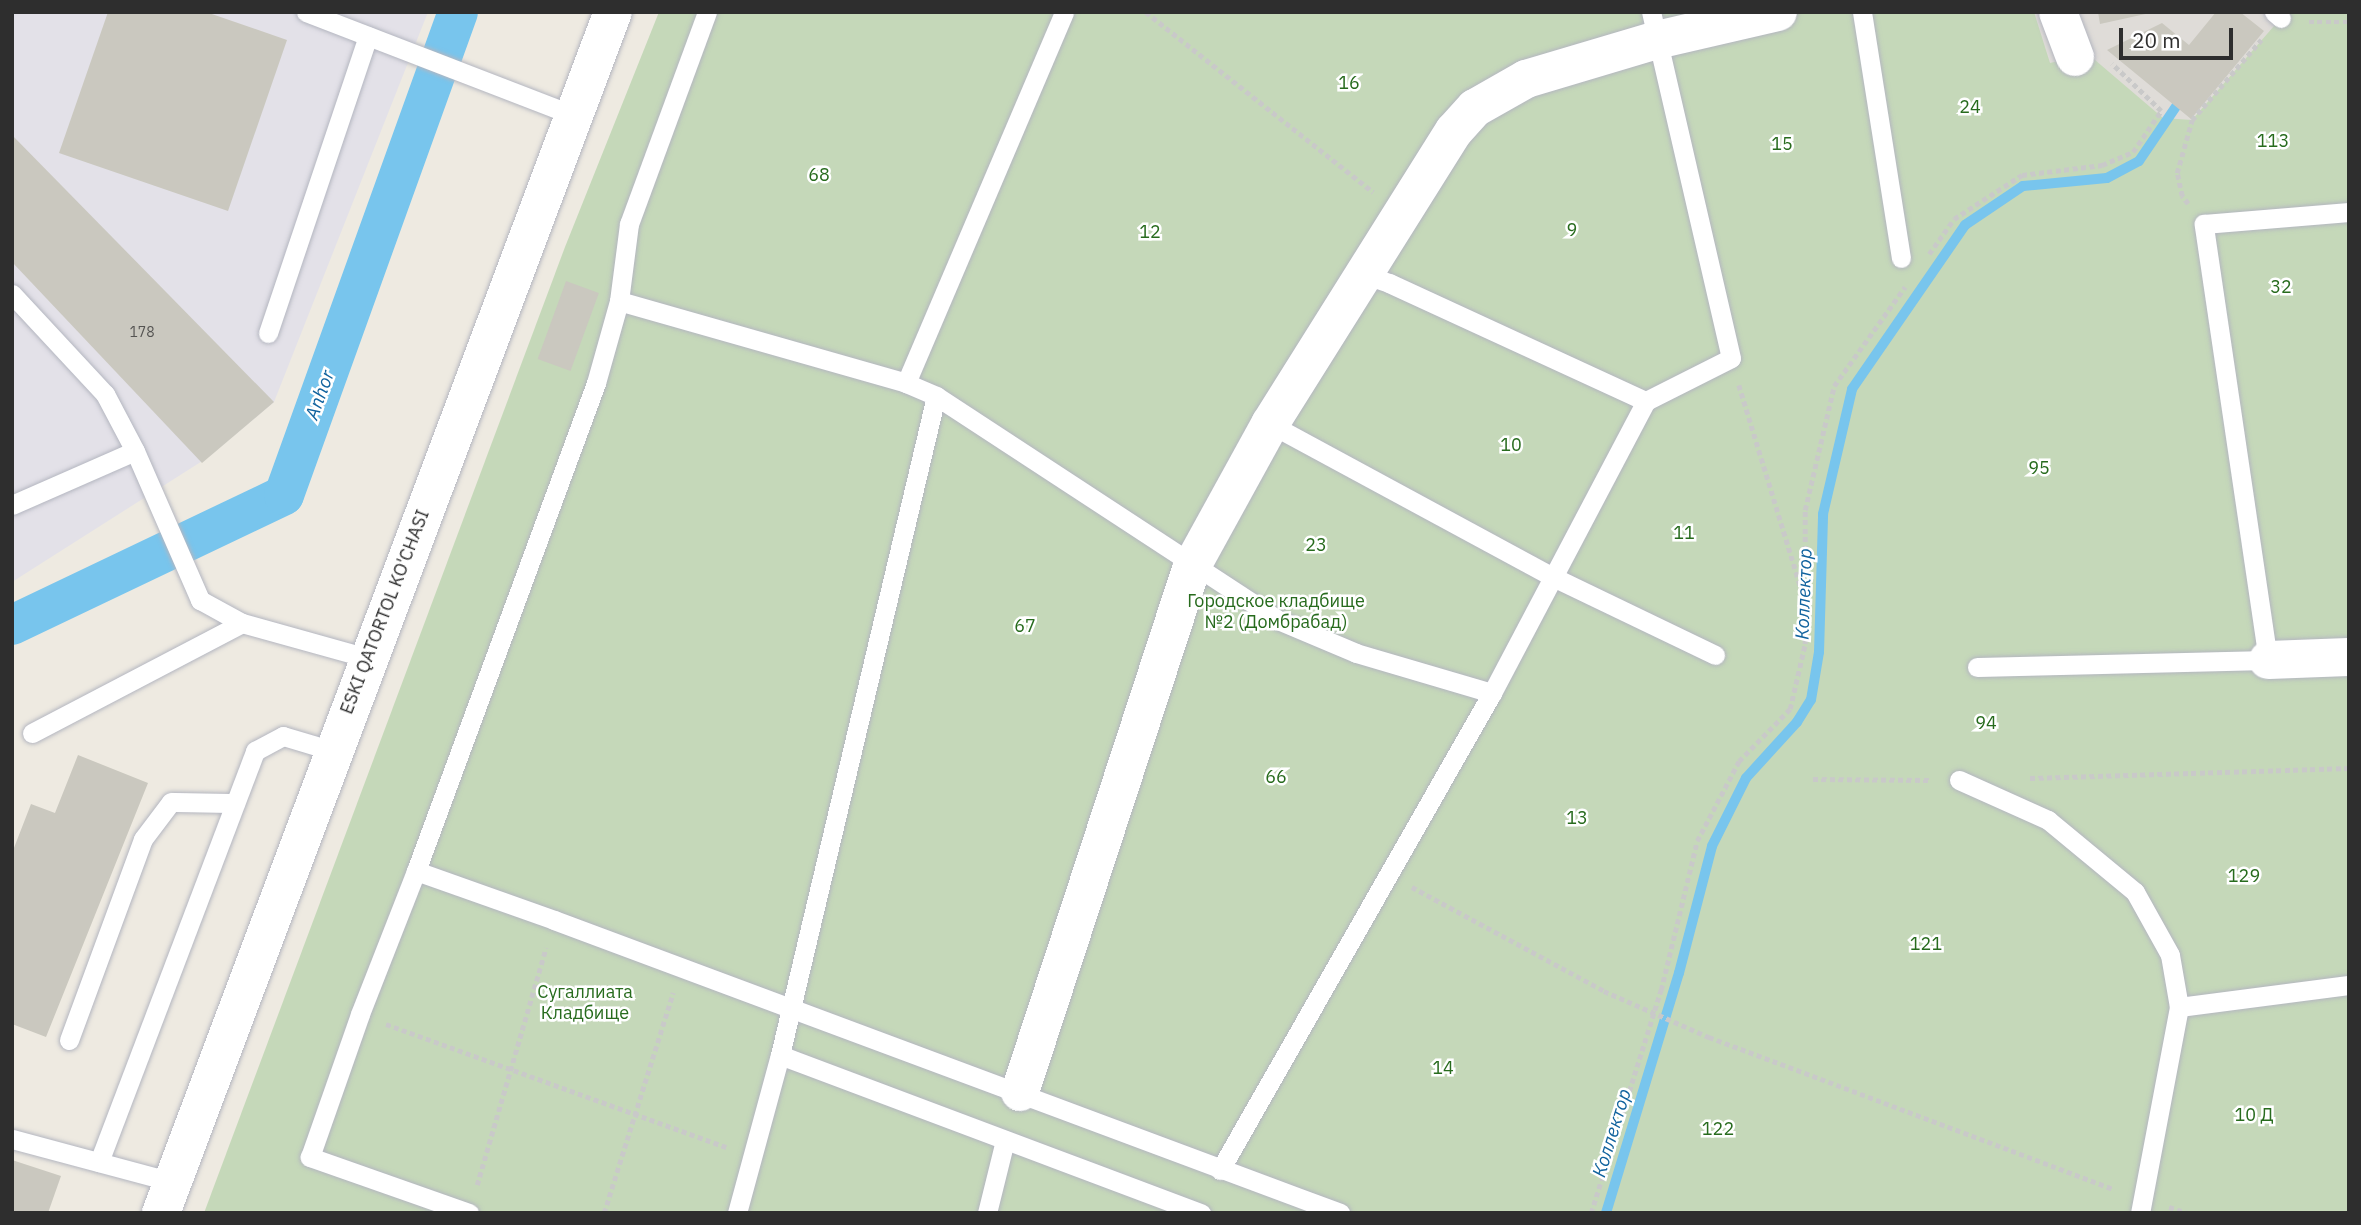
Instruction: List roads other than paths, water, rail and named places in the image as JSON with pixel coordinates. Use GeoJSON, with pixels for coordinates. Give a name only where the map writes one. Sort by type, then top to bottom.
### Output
{"type":"FeatureCollection","features":[{"type":"Feature","properties":{"kind":"street","name":"ESKI QATORTOL KO'CHASI"},"geometry":{"type":"LineString","coordinates":[[167,1198],[367,658],[613,12]]}},
{"type":"Feature","properties":{"kind":"street"},"geometry":{"type":"LineString","coordinates":[[1020,1092],[1192,566],[1270,424],[1454,131],[1475,108],[1527,79],[1654,26],[1778,12]]}},
{"type":"Feature","properties":{"kind":"street"},"geometry":{"type":"LineString","coordinates":[[2058,12],[2075,57]]}},
{"type":"Feature","properties":{"kind":"street"},"geometry":{"type":"LineString","coordinates":[[2268,660],[2349,657]]}},
{"type":"Feature","properties":{"kind":"lane"},"geometry":{"type":"LineString","coordinates":[[306,12],[573,115]]}},
{"type":"Feature","properties":{"kind":"lane"},"geometry":{"type":"LineString","coordinates":[[469,1213],[310,1157],[360,1014],[416,871],[596,383],[619,300],[629,224],[707,12]]}},
{"type":"Feature","properties":{"kind":"lane"},"geometry":{"type":"LineString","coordinates":[[906,383],[1064,12]]}},
{"type":"Feature","properties":{"kind":"lane"},"geometry":{"type":"LineString","coordinates":[[1862,12],[1901,257]]}},
{"type":"Feature","properties":{"kind":"lane"},"geometry":{"type":"LineString","coordinates":[[1220,1170],[1492,693],[1551,576],[1646,401],[1731,358],[1654,26]]}},
{"type":"Feature","properties":{"kind":"lane"},"geometry":{"type":"LineString","coordinates":[[268,333],[368,36]]}},
{"type":"Feature","properties":{"kind":"lane"},"geometry":{"type":"LineString","coordinates":[[1977,667],[2268,660],[2204,224],[2349,212]]}},
{"type":"Feature","properties":{"kind":"lane"},"geometry":{"type":"LineString","coordinates":[[1363,274],[1389,283],[1646,401]]}},
{"type":"Feature","properties":{"kind":"lane"},"geometry":{"type":"LineString","coordinates":[[12,294],[105,394],[135,451],[200,600],[242,624],[367,658]]}},
{"type":"Feature","properties":{"kind":"lane"},"geometry":{"type":"LineString","coordinates":[[619,300],[906,383],[936,396],[1278,620],[1356,653],[1492,693]]}},
{"type":"Feature","properties":{"kind":"lane"},"geometry":{"type":"LineString","coordinates":[[737,1213],[780,1055],[936,396]]}},
{"type":"Feature","properties":{"kind":"lane"},"geometry":{"type":"LineString","coordinates":[[1270,424],[1551,576],[1714,655]]}},
{"type":"Feature","properties":{"kind":"lane"},"geometry":{"type":"LineString","coordinates":[[12,505],[135,451]]}},
{"type":"Feature","properties":{"kind":"lane"},"geometry":{"type":"LineString","coordinates":[[32,733],[242,624]]}},
{"type":"Feature","properties":{"kind":"lane"},"geometry":{"type":"LineString","coordinates":[[99,1162],[255,751],[283,736],[333,751]]}},
{"type":"Feature","properties":{"kind":"lane"},"geometry":{"type":"LineString","coordinates":[[1959,780],[2048,820],[2134,892],[2170,955],[2179,1007],[2141,1206]]}},
{"type":"Feature","properties":{"kind":"lane"},"geometry":{"type":"LineString","coordinates":[[69,1041],[143,839],[170,802],[235,803]]}},
{"type":"Feature","properties":{"kind":"lane"},"geometry":{"type":"LineString","coordinates":[[416,871],[1020,1092],[1220,1170],[1340,1213]]}},
{"type":"Feature","properties":{"kind":"lane"},"geometry":{"type":"LineString","coordinates":[[2179,1007],[2349,985]]}},
{"type":"Feature","properties":{"kind":"lane"},"geometry":{"type":"LineString","coordinates":[[780,1055],[1201,1213]]}},
{"type":"Feature","properties":{"kind":"lane"},"geometry":{"type":"LineString","coordinates":[[12,1139],[99,1162],[167,1198]]}},
{"type":"Feature","properties":{"kind":"lane"},"geometry":{"type":"LineString","coordinates":[[986,1213],[1005,1140]]}},
{"type":"Feature","properties":{"kind":"waterway","name":"Anhor"},"geometry":{"type":"LineString","coordinates":[[12,625],[284,495],[458,12]]}},
{"type":"Feature","properties":{"kind":"waterway","name":"Коллектор"},"geometry":{"type":"LineString","coordinates":[[1606,1213],[1679,973],[1712,846],[1746,778],[1797,722],[1811,700],[1819,652],[1823,514],[1852,389],[1965,225],[2023,186],[2107,178],[2139,161],[2177,105]]}},
{"type":"Feature","properties":{"kind":"park label","name":"16"},"geometry":{"type":"Point","coordinates":[1349,83]}},
{"type":"Feature","properties":{"kind":"park label","name":"24"},"geometry":{"type":"Point","coordinates":[1970,107]}},
{"type":"Feature","properties":{"kind":"park label","name":"113"},"geometry":{"type":"Point","coordinates":[2273,141]}},
{"type":"Feature","properties":{"kind":"park label","name":"15"},"geometry":{"type":"Point","coordinates":[1782,144]}},
{"type":"Feature","properties":{"kind":"park label","name":"68"},"geometry":{"type":"Point","coordinates":[819,175]}},
{"type":"Feature","properties":{"kind":"park label","name":"9"},"geometry":{"type":"Point","coordinates":[1572,230]}},
{"type":"Feature","properties":{"kind":"park label","name":"12"},"geometry":{"type":"Point","coordinates":[1150,232]}},
{"type":"Feature","properties":{"kind":"park label","name":"32"},"geometry":{"type":"Point","coordinates":[2281,287]}},
{"type":"Feature","properties":{"kind":"park label","name":"10"},"geometry":{"type":"Point","coordinates":[1511,445]}},
{"type":"Feature","properties":{"kind":"park label","name":"95"},"geometry":{"type":"Point","coordinates":[2039,468]}},
{"type":"Feature","properties":{"kind":"park label","name":"11"},"geometry":{"type":"Point","coordinates":[1684,533]}},
{"type":"Feature","properties":{"kind":"park label","name":"23"},"geometry":{"type":"Point","coordinates":[1316,545]}},
{"type":"Feature","properties":{"kind":"park label","name":"Городское кладбище №2 (Домбрабад)"},"geometry":{"type":"Point","coordinates":[1276,612]}},
{"type":"Feature","properties":{"kind":"park label","name":"67"},"geometry":{"type":"Point","coordinates":[1025,626]}},
{"type":"Feature","properties":{"kind":"park label","name":"94"},"geometry":{"type":"Point","coordinates":[1986,723]}},
{"type":"Feature","properties":{"kind":"park label","name":"66"},"geometry":{"type":"Point","coordinates":[1276,777]}},
{"type":"Feature","properties":{"kind":"park label","name":"13"},"geometry":{"type":"Point","coordinates":[1577,818]}},
{"type":"Feature","properties":{"kind":"park label","name":"129"},"geometry":{"type":"Point","coordinates":[2244,876]}},
{"type":"Feature","properties":{"kind":"park label","name":"121"},"geometry":{"type":"Point","coordinates":[1926,944]}},
{"type":"Feature","properties":{"kind":"park label","name":"Сугаллиата Кладбище"},"geometry":{"type":"Point","coordinates":[585,1003]}},
{"type":"Feature","properties":{"kind":"park label","name":"14"},"geometry":{"type":"Point","coordinates":[1443,1068]}},
{"type":"Feature","properties":{"kind":"park label","name":"10 Д"},"geometry":{"type":"Point","coordinates":[2254,1115]}},
{"type":"Feature","properties":{"kind":"park label","name":"122"},"geometry":{"type":"Point","coordinates":[1718,1129]}}]}
